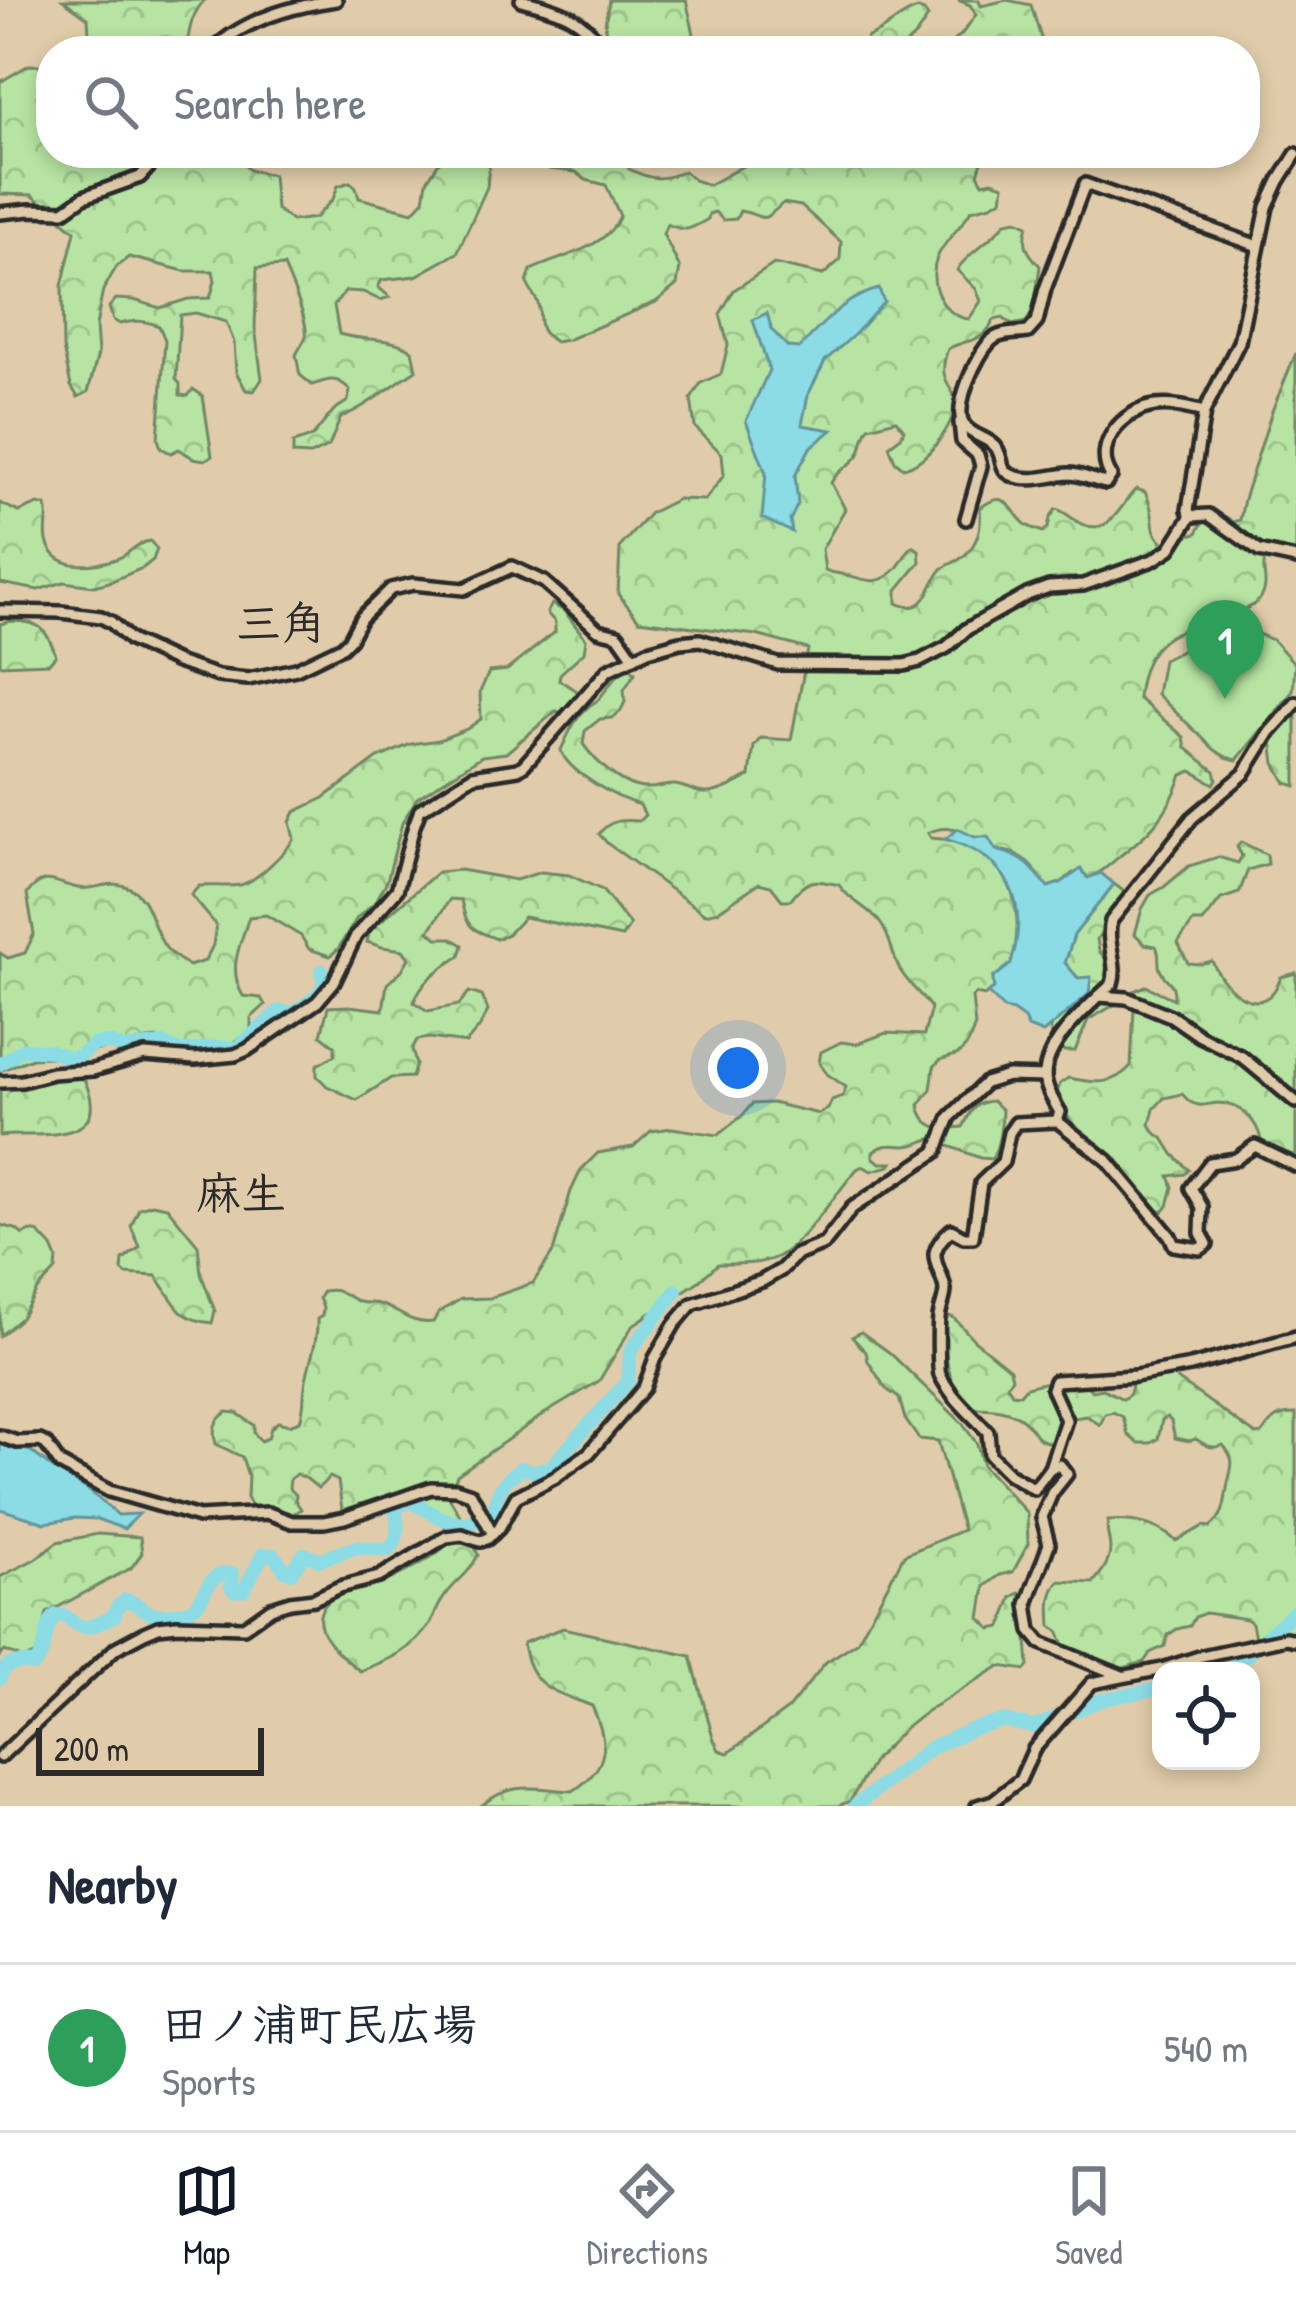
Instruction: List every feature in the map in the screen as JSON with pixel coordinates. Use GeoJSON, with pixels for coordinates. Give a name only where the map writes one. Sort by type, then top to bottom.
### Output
{"type":"FeatureCollection","features":[{"type":"Feature","properties":{"kind":"street"},"geometry":{"type":"LineString","coordinates":[[231,36],[273,15],[336,0]]}},
{"type":"Feature","properties":{"kind":"street"},"geometry":{"type":"LineString","coordinates":[[521,0],[576,19],[595,36]]}},
{"type":"Feature","properties":{"kind":"street"},"geometry":{"type":"LineString","coordinates":[[1192,516],[1188,510],[1204,412],[1239,342],[1272,194],[1296,154]]}},
{"type":"Feature","properties":{"kind":"street"},"geometry":{"type":"LineString","coordinates":[[0,214],[64,211],[84,197],[140,177],[148,168]]}},
{"type":"Feature","properties":{"kind":"street"},"geometry":{"type":"LineString","coordinates":[[966,519],[981,460],[962,441],[959,430],[967,384],[992,340],[1028,332],[1037,322],[1085,184],[1258,246]]}},
{"type":"Feature","properties":{"kind":"street"},"geometry":{"type":"LineString","coordinates":[[960,421],[996,447],[1012,476],[1071,474],[1106,483],[1111,476],[1104,453],[1125,419],[1149,406],[1204,412]]}},
{"type":"Feature","properties":{"kind":"street"},"geometry":{"type":"LineString","coordinates":[[1192,516],[1209,515],[1259,550],[1296,559]]}},
{"type":"Feature","properties":{"kind":"street"},"geometry":{"type":"LineString","coordinates":[[0,1082],[93,1070],[146,1055],[195,1059],[247,1050],[317,1002],[334,982],[356,936],[397,890],[420,810],[473,776],[518,770],[608,670],[662,646],[700,640],[778,664],[920,662],[1027,596],[1049,587],[1083,585],[1154,560],[1170,549],[1192,516]]}},
{"type":"Feature","properties":{"kind":"street"},"geometry":{"type":"LineString","coordinates":[[0,611],[101,617],[130,640],[177,662],[218,676],[248,679],[296,669],[342,647],[361,618],[391,589],[413,584],[464,589],[512,567],[544,582],[598,630],[618,635],[634,658]]}},
{"type":"Feature","properties":{"kind":"street"},"geometry":{"type":"LineString","coordinates":[[0,620],[48,616],[53,611]]}},
{"type":"Feature","properties":{"kind":"street"},"geometry":{"type":"LineString","coordinates":[[1057,1121],[1060,1112],[1045,1077],[1049,1051],[1112,984],[1111,921],[1192,818],[1244,774],[1270,732],[1296,703]]}},
{"type":"Feature","properties":{"kind":"street"},"geometry":{"type":"LineString","coordinates":[[1100,996],[1127,998],[1171,1016],[1242,1057],[1296,1102]]}},
{"type":"Feature","properties":{"kind":"street"},"geometry":{"type":"LineString","coordinates":[[0,1757],[116,1648],[144,1633],[177,1625],[244,1627],[271,1608],[379,1576],[446,1537],[463,1535],[480,1541],[493,1534],[516,1497],[589,1454],[644,1388],[655,1358],[692,1304],[762,1281],[803,1250],[824,1244],[852,1208],[936,1152],[950,1117],[985,1083],[1009,1076],[1045,1077]]}},
{"type":"Feature","properties":{"kind":"street"},"geometry":{"type":"LineString","coordinates":[[1122,1676],[1041,1643],[1031,1631],[1027,1604],[1049,1544],[1041,1504],[1034,1489],[990,1455],[988,1432],[940,1376],[938,1322],[945,1289],[935,1257],[938,1245],[951,1230],[969,1238],[975,1233],[981,1183],[1004,1162],[1012,1127],[1021,1122],[1057,1121],[1070,1129],[1107,1160],[1177,1247],[1200,1250],[1207,1244],[1201,1233],[1202,1207],[1191,1188],[1210,1163],[1236,1160],[1255,1146],[1296,1166]]}},
{"type":"Feature","properties":{"kind":"street"},"geometry":{"type":"LineString","coordinates":[[1034,1489],[1050,1468],[1066,1420],[1052,1389],[1055,1381],[1135,1376],[1191,1366],[1296,1336]]}},
{"type":"Feature","properties":{"kind":"street"},"geometry":{"type":"LineString","coordinates":[[0,1436],[17,1442],[40,1441],[60,1464],[109,1491],[199,1517],[268,1513],[292,1522],[324,1522],[421,1490],[444,1488],[464,1490],[475,1497],[493,1534]]}},
{"type":"Feature","properties":{"kind":"street"},"geometry":{"type":"LineString","coordinates":[[1042,1517],[1067,1474],[1060,1466],[1050,1468]]}},
{"type":"Feature","properties":{"kind":"street"},"geometry":{"type":"LineString","coordinates":[[976,1806],[993,1801],[1020,1780],[1034,1749],[1092,1683],[1286,1638],[1296,1640]]}},
{"type":"Feature","properties":{"kind":"green space"},"geometry":{"type":"Polygon","coordinates":[[[63,0],[205,0],[189,36],[87,36],[88,18],[63,0]]]}},
{"type":"Feature","properties":{"kind":"green space"},"geometry":{"type":"Polygon","coordinates":[[[609,0],[686,0],[694,36],[608,36],[609,0]]]}},
{"type":"Feature","properties":{"kind":"green space"},"geometry":{"type":"Polygon","coordinates":[[[958,0],[979,0],[981,6],[1007,0],[1031,5],[1040,36],[960,36],[976,15],[970,5],[958,0]]]}},
{"type":"Feature","properties":{"kind":"green space"},"geometry":{"type":"Polygon","coordinates":[[[918,9],[928,17],[915,36],[870,36],[881,31],[918,9]]]}},
{"type":"Feature","properties":{"kind":"green space"},"geometry":{"type":"Polygon","coordinates":[[[36,65],[36,168],[247,168],[273,175],[276,209],[292,221],[315,218],[338,186],[350,182],[359,198],[413,212],[424,200],[435,168],[489,168],[487,187],[457,253],[416,276],[382,280],[378,287],[390,297],[380,300],[346,291],[334,305],[339,334],[404,346],[412,350],[416,370],[341,417],[329,446],[310,455],[293,454],[293,443],[312,437],[348,401],[350,390],[332,380],[312,385],[300,375],[296,355],[306,330],[284,266],[257,268],[255,328],[262,379],[254,391],[246,390],[236,372],[234,342],[226,322],[196,313],[180,315],[176,379],[180,395],[188,396],[193,389],[203,396],[212,456],[193,458],[179,449],[171,453],[161,448],[158,439],[165,340],[159,326],[113,320],[109,307],[116,299],[160,308],[210,298],[213,271],[184,271],[129,257],[117,266],[103,290],[96,326],[98,354],[88,392],[78,397],[63,348],[62,286],[75,231],[32,195],[0,194],[0,82],[36,65]]]}},
{"type":"Feature","properties":{"kind":"green space"},"geometry":{"type":"Polygon","coordinates":[[[629,168],[656,178],[684,171],[709,185],[739,168],[980,168],[983,183],[1004,185],[1002,199],[971,210],[943,247],[934,268],[936,287],[951,312],[969,319],[981,301],[957,270],[1006,222],[1017,220],[1028,225],[1027,248],[1040,266],[1034,309],[1026,322],[1012,325],[1003,318],[994,320],[980,337],[948,349],[944,370],[954,396],[953,413],[937,443],[921,459],[903,468],[895,461],[889,446],[904,430],[896,420],[869,427],[859,454],[831,483],[845,509],[822,549],[825,570],[881,579],[897,568],[913,546],[919,550],[920,562],[897,590],[897,603],[915,606],[943,568],[971,549],[979,530],[980,508],[989,502],[1006,502],[1025,524],[1043,532],[1056,509],[1082,524],[1101,526],[1136,489],[1145,492],[1159,539],[1177,552],[1188,535],[1197,533],[1207,514],[1240,520],[1272,411],[1296,353],[1296,557],[1266,555],[1265,589],[1255,604],[1225,624],[1200,625],[1173,634],[1148,659],[1138,698],[1184,737],[1186,748],[1215,771],[1217,779],[1214,784],[1192,771],[1182,775],[1158,820],[1106,868],[1088,878],[1073,873],[1047,887],[1028,863],[1012,853],[953,829],[928,833],[931,838],[977,850],[993,862],[1013,897],[1017,918],[1011,965],[993,978],[994,989],[972,997],[975,1026],[968,1044],[934,1067],[931,1089],[919,1105],[929,1123],[955,1128],[963,1127],[977,1106],[992,1101],[1002,1110],[992,1159],[931,1139],[882,1147],[873,1157],[880,1163],[892,1163],[890,1166],[857,1169],[787,1251],[748,1264],[718,1264],[633,1325],[599,1381],[457,1475],[449,1497],[478,1555],[416,1641],[360,1671],[328,1641],[321,1612],[339,1595],[381,1583],[447,1545],[441,1517],[404,1493],[353,1510],[342,1509],[338,1481],[330,1477],[318,1488],[296,1474],[289,1488],[301,1509],[290,1516],[251,1505],[242,1457],[216,1444],[214,1434],[227,1412],[254,1425],[261,1441],[278,1422],[300,1421],[323,1291],[433,1322],[439,1312],[461,1299],[490,1298],[533,1283],[553,1252],[581,1170],[598,1153],[633,1147],[651,1131],[672,1128],[718,1135],[752,1104],[772,1103],[819,1114],[843,1096],[846,1087],[819,1063],[821,1052],[841,1042],[857,1044],[886,1033],[924,1035],[931,1008],[900,970],[881,924],[839,885],[811,882],[790,900],[782,900],[771,886],[759,883],[718,911],[705,914],[599,834],[612,823],[639,821],[645,815],[640,805],[583,775],[561,750],[582,712],[631,669],[635,673],[624,690],[620,712],[585,731],[583,744],[602,766],[628,784],[715,792],[750,776],[754,746],[761,738],[791,740],[808,649],[756,635],[639,620],[618,594],[620,547],[650,513],[678,499],[705,500],[724,475],[722,454],[695,427],[691,399],[701,383],[721,374],[728,345],[720,314],[734,290],[774,264],[823,275],[840,260],[841,242],[801,206],[783,203],[762,218],[740,211],[736,219],[723,220],[715,212],[688,229],[667,224],[663,234],[680,268],[677,285],[656,302],[555,342],[541,327],[537,301],[527,283],[531,270],[593,244],[620,216],[606,185],[576,172],[549,169],[629,168]]]}},
{"type":"Feature","properties":{"kind":"green space"},"geometry":{"type":"Polygon","coordinates":[[[0,503],[19,512],[38,504],[46,506],[48,544],[68,563],[107,562],[150,541],[157,549],[143,568],[94,586],[64,582],[38,590],[0,583],[0,503]]]}},
{"type":"Feature","properties":{"kind":"green space"},"geometry":{"type":"Polygon","coordinates":[[[552,604],[564,611],[586,639],[584,652],[559,680],[579,695],[506,753],[482,756],[417,798],[402,823],[387,881],[376,901],[357,918],[330,956],[309,949],[301,936],[266,915],[249,917],[236,976],[243,996],[261,998],[265,1005],[251,1018],[251,1032],[233,1043],[195,1048],[170,1046],[156,1038],[69,1056],[32,1058],[0,1071],[0,953],[8,958],[25,953],[34,934],[27,894],[33,887],[45,880],[84,889],[125,886],[141,897],[171,953],[189,966],[205,961],[216,925],[191,895],[199,886],[240,885],[254,879],[294,839],[290,822],[295,812],[324,798],[378,758],[411,744],[439,740],[481,719],[480,692],[489,672],[507,670],[555,632],[555,622],[547,613],[552,604]]]}},
{"type":"Feature","properties":{"kind":"green space"},"geometry":{"type":"Polygon","coordinates":[[[0,624],[36,625],[45,633],[56,655],[49,663],[0,665],[0,624]]]}},
{"type":"Feature","properties":{"kind":"green space"},"geometry":{"type":"Polygon","coordinates":[[[1245,629],[1273,640],[1295,664],[1293,691],[1237,760],[1215,750],[1157,694],[1163,660],[1205,639],[1229,639],[1245,629]]]}},
{"type":"Feature","properties":{"kind":"green space"},"geometry":{"type":"Polygon","coordinates":[[[1296,712],[1296,786],[1286,783],[1275,763],[1272,741],[1296,712]]]}},
{"type":"Feature","properties":{"kind":"green space"},"geometry":{"type":"Polygon","coordinates":[[[1241,842],[1267,855],[1268,864],[1248,870],[1239,893],[1221,899],[1203,922],[1193,922],[1178,943],[1188,963],[1212,961],[1225,983],[1255,1001],[1274,991],[1281,977],[1296,973],[1296,1156],[1261,1140],[1251,1120],[1234,1106],[1196,1104],[1182,1094],[1164,1098],[1150,1124],[1189,1170],[1169,1176],[1173,1187],[1163,1212],[1109,1157],[1088,1143],[1068,1118],[1057,1093],[1068,1078],[1109,1081],[1131,1066],[1134,1009],[1128,1003],[1116,1004],[1088,1020],[1075,1051],[1064,1051],[1051,1035],[1050,1025],[1070,1011],[1078,978],[1065,963],[1074,935],[1114,884],[1126,898],[1097,939],[1108,961],[1108,992],[1129,993],[1146,986],[1174,999],[1172,985],[1160,970],[1156,946],[1145,944],[1135,934],[1142,909],[1150,895],[1189,866],[1218,857],[1238,863],[1241,842]]]}},
{"type":"Feature","properties":{"kind":"green space"},"geometry":{"type":"Polygon","coordinates":[[[460,870],[516,880],[541,872],[569,875],[602,890],[630,925],[622,937],[524,917],[497,939],[471,926],[461,900],[450,899],[429,931],[463,945],[460,956],[427,981],[414,1002],[428,1011],[459,1005],[469,992],[482,996],[488,1011],[479,1028],[466,1043],[417,1040],[412,1049],[416,1065],[412,1077],[391,1078],[357,1100],[327,1086],[317,1076],[317,1065],[335,1055],[335,1046],[321,1035],[328,1007],[383,1010],[387,984],[409,958],[403,950],[367,942],[370,930],[438,872],[460,870]]]}},
{"type":"Feature","properties":{"kind":"green space"},"geometry":{"type":"Polygon","coordinates":[[[64,1077],[84,1079],[91,1101],[90,1116],[81,1126],[68,1132],[0,1136],[0,1090],[64,1077]]]}},
{"type":"Feature","properties":{"kind":"green space"},"geometry":{"type":"Polygon","coordinates":[[[167,1207],[198,1245],[201,1274],[215,1311],[212,1323],[183,1313],[156,1276],[122,1270],[123,1260],[140,1247],[131,1226],[139,1208],[167,1207]]]}},
{"type":"Feature","properties":{"kind":"green space"},"geometry":{"type":"Polygon","coordinates":[[[0,1225],[23,1235],[39,1233],[57,1259],[56,1270],[21,1318],[0,1336],[0,1225]]]}},
{"type":"Feature","properties":{"kind":"green space"},"geometry":{"type":"Polygon","coordinates":[[[949,1316],[1010,1369],[1012,1378],[1007,1385],[1012,1393],[1047,1382],[1061,1385],[1087,1372],[1092,1375],[1087,1386],[1092,1391],[1103,1389],[1123,1399],[1143,1379],[1173,1376],[1256,1435],[1276,1418],[1296,1414],[1296,1629],[1276,1638],[1255,1638],[1247,1619],[1205,1613],[1168,1635],[1165,1646],[1144,1662],[1117,1670],[1065,1647],[1051,1626],[1053,1591],[1059,1581],[1093,1583],[1110,1554],[1108,1521],[1145,1524],[1176,1541],[1210,1527],[1224,1507],[1231,1459],[1223,1445],[1175,1438],[1167,1417],[1158,1439],[1151,1443],[1138,1443],[1128,1435],[1123,1417],[1113,1412],[1105,1414],[1100,1425],[1087,1416],[1065,1420],[1051,1443],[1040,1439],[1017,1416],[974,1408],[957,1390],[948,1369],[944,1321],[949,1316]]]}},
{"type":"Feature","properties":{"kind":"green space"},"geometry":{"type":"Polygon","coordinates":[[[861,1332],[890,1353],[962,1423],[977,1444],[983,1466],[1027,1513],[1028,1544],[1013,1572],[985,1586],[980,1618],[991,1629],[1001,1627],[1012,1597],[1020,1593],[1026,1670],[1000,1666],[927,1711],[875,1759],[850,1801],[838,1806],[481,1806],[514,1789],[573,1791],[594,1773],[603,1753],[592,1706],[537,1679],[523,1643],[563,1628],[691,1656],[713,1738],[719,1750],[728,1753],[788,1709],[826,1662],[857,1642],[904,1555],[963,1530],[938,1441],[919,1439],[905,1419],[899,1398],[886,1389],[852,1337],[861,1332]]]}},
{"type":"Feature","properties":{"kind":"green space"},"geometry":{"type":"Polygon","coordinates":[[[98,1534],[140,1537],[142,1553],[131,1568],[47,1613],[37,1654],[24,1659],[5,1651],[0,1656],[0,1577],[57,1542],[98,1534]]]}},
{"type":"Feature","properties":{"kind":"water"},"geometry":{"type":"Polygon","coordinates":[[[879,289],[884,302],[825,361],[808,395],[802,425],[832,430],[810,448],[795,476],[798,504],[790,520],[792,532],[762,518],[766,473],[746,421],[769,370],[753,320],[767,313],[772,330],[788,347],[799,348],[845,305],[879,289]]]}},
{"type":"Feature","properties":{"kind":"water"},"geometry":{"type":"Polygon","coordinates":[[[958,829],[988,837],[996,850],[1026,863],[1048,887],[1081,869],[1088,878],[1101,873],[1114,884],[1074,935],[1065,963],[1078,978],[1091,977],[1089,994],[1043,1033],[1028,1027],[988,993],[994,989],[993,978],[1011,964],[1018,921],[1015,902],[999,870],[985,857],[945,839],[958,829]]]}},
{"type":"Feature","properties":{"kind":"water"},"geometry":{"type":"Polygon","coordinates":[[[0,1442],[31,1451],[118,1515],[139,1514],[124,1529],[97,1519],[45,1523],[0,1509],[0,1442]]]}},
{"type":"Feature","properties":{"kind":"waterway"},"geometry":{"type":"LineString","coordinates":[[0,1064],[23,1049],[70,1058],[95,1044],[125,1049],[163,1044],[185,1051],[238,1048],[279,1011],[294,1013],[317,996],[324,983],[322,971]]}},
{"type":"Feature","properties":{"kind":"waterway"},"geometry":{"type":"LineString","coordinates":[[0,1678],[13,1664],[34,1665],[56,1615],[89,1627],[115,1615],[125,1600],[154,1614],[179,1613],[198,1604],[210,1583],[223,1574],[233,1574],[234,1591],[244,1590],[263,1554],[274,1555],[291,1573],[304,1554],[319,1560],[357,1547],[389,1550],[397,1535],[395,1508],[408,1501],[450,1521],[495,1520],[497,1497],[509,1478],[521,1468],[550,1468],[628,1381],[630,1351],[676,1291]]}},
{"type":"Feature","properties":{"kind":"waterway"},"geometry":{"type":"LineString","coordinates":[[1239,1662],[1296,1610]]}},
{"type":"Feature","properties":{"kind":"waterway"},"geometry":{"type":"LineString","coordinates":[[855,1806],[932,1747],[973,1729],[1003,1721],[1034,1727],[1104,1699],[1152,1690]]}},
{"type":"Feature","properties":{"kind":"place","name":"田ノ浦町民広場"},"geometry":{"type":"Point","coordinates":[1225,699]}},
{"type":"Feature","properties":{"kind":"district","name":"三角"},"geometry":{"type":"Point","coordinates":[281,623]}},
{"type":"Feature","properties":{"kind":"district","name":"麻生"},"geometry":{"type":"Point","coordinates":[241,1193]}}]}
